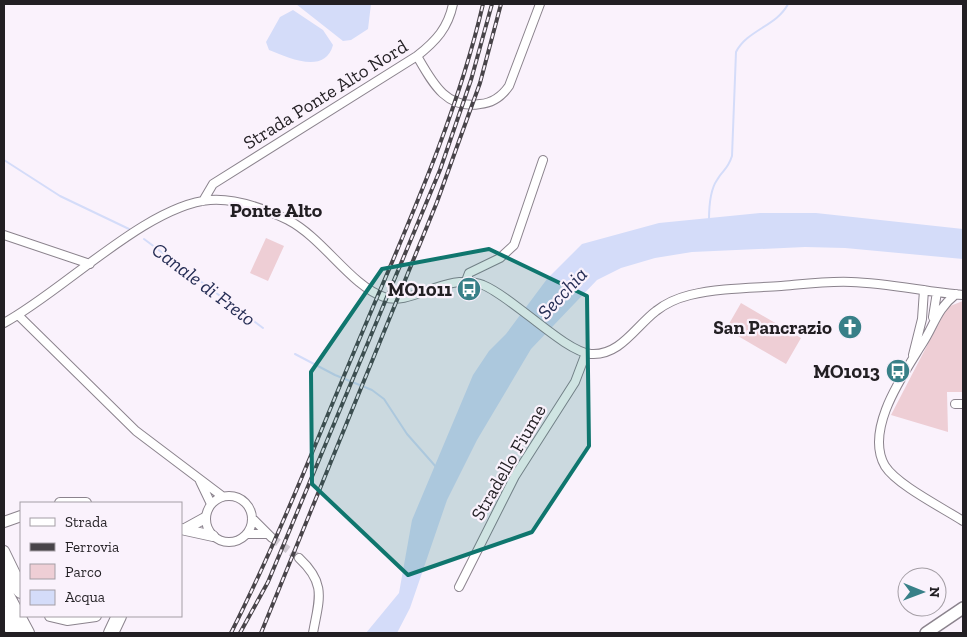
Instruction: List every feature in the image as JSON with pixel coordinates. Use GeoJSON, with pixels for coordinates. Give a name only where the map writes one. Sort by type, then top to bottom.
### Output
{"type":"FeatureCollection","features":[{"type":"Feature","properties":{"kind":"highway"},"geometry":{"type":"LineString","coordinates":[[4,571],[20,590]]}},
{"type":"Feature","properties":{"kind":"highway"},"geometry":{"type":"LineString","coordinates":[[4,590],[27,633]]}},
{"type":"Feature","properties":{"kind":"highway"},"geometry":{"type":"LineString","coordinates":[[4,614],[14,633]]}},
{"type":"Feature","properties":{"kind":"highway"},"geometry":{"type":"LineString","coordinates":[[111,633],[119,617]]}},
{"type":"Feature","properties":{"kind":"main road"},"geometry":{"type":"LineString","coordinates":[[926,633],[963,608]]}},
{"type":"Feature","properties":{"kind":"street","name":"Strada Ponte Alto Nord"},"geometry":{"type":"LineString","coordinates":[[203,201],[213,184],[417,56],[434,42],[442,32],[450,19],[454,4]]}},
{"type":"Feature","properties":{"kind":"street"},"geometry":{"type":"LineString","coordinates":[[417,56],[435,86],[452,102],[469,105],[492,101],[500,96],[509,86],[540,4]]}},
{"type":"Feature","properties":{"kind":"street"},"geometry":{"type":"LineString","coordinates":[[466,281],[469,273],[500,258],[514,245],[544,160]]}},
{"type":"Feature","properties":{"kind":"street"},"geometry":{"type":"LineString","coordinates":[[4,323],[145,226],[187,205],[203,201],[220,200],[244,203],[288,220],[317,240],[358,280],[388,299],[448,283],[466,281],[482,285],[506,298],[568,344],[586,353],[602,354],[613,350],[656,311],[678,299],[693,295],[751,288],[849,282],[960,295]]}},
{"type":"Feature","properties":{"kind":"street"},"geometry":{"type":"LineString","coordinates":[[4,235],[90,264]]}},
{"type":"Feature","properties":{"kind":"street"},"geometry":{"type":"LineString","coordinates":[[912,359],[922,319],[924,290]]}},
{"type":"Feature","properties":{"kind":"street"},"geometry":{"type":"LineString","coordinates":[[933,321],[937,292]]}},
{"type":"Feature","properties":{"kind":"street"},"geometry":{"type":"LineString","coordinates":[[960,295],[942,306],[912,359],[889,403],[880,427],[879,442],[881,457],[890,472],[903,483],[963,520]]}},
{"type":"Feature","properties":{"kind":"street"},"geometry":{"type":"LineString","coordinates":[[18,315],[136,431],[222,496]]}},
{"type":"Feature","properties":{"kind":"street","name":"Stradello Fiume"},"geometry":{"type":"LineString","coordinates":[[459,587],[515,476],[575,382],[586,353]]}},
{"type":"Feature","properties":{"kind":"street"},"geometry":{"type":"LineString","coordinates":[[199,479],[211,504]]}},
{"type":"Feature","properties":{"kind":"street"},"geometry":{"type":"LineString","coordinates":[[213,536],[206,524],[205,518],[211,504],[222,496],[232,495],[242,499],[249,507],[252,518],[270,536],[246,534]]}},
{"type":"Feature","properties":{"kind":"street"},"geometry":{"type":"LineString","coordinates":[[4,522],[20,516]]}},
{"type":"Feature","properties":{"kind":"street"},"geometry":{"type":"LineString","coordinates":[[183,529],[205,518]]}},
{"type":"Feature","properties":{"kind":"street"},"geometry":{"type":"LineString","coordinates":[[183,529],[213,536],[226,542],[234,542],[246,534],[252,518]]}},
{"type":"Feature","properties":{"kind":"street"},"geometry":{"type":"LineString","coordinates":[[4,551],[20,585]]}},
{"type":"Feature","properties":{"kind":"street"},"geometry":{"type":"LineString","coordinates":[[299,558],[308,566],[319,584],[312,633]]}},
{"type":"Feature","properties":{"kind":"street"},"geometry":{"type":"LineString","coordinates":[[54,617],[67,620],[89,617]]}},
{"type":"Feature","properties":{"kind":"highlighted area"},"geometry":{"type":"Polygon","coordinates":[[[489,249],[587,296],[589,446],[532,532],[408,575],[312,484],[311,372],[382,269],[489,249]]]}},
{"type":"Feature","properties":{"kind":"green space"},"geometry":{"type":"Polygon","coordinates":[[[266,238],[284,246],[268,281],[250,273],[266,238]]]}},
{"type":"Feature","properties":{"kind":"green space"},"geometry":{"type":"Polygon","coordinates":[[[963,301],[963,392],[947,392],[948,432],[891,415],[945,311],[950,306],[963,301]]]}},
{"type":"Feature","properties":{"kind":"green space"},"geometry":{"type":"Polygon","coordinates":[[[741,303],[801,338],[786,364],[726,329],[741,303]]]}},
{"type":"Feature","properties":{"kind":"water"},"geometry":{"type":"Polygon","coordinates":[[[296,4],[371,4],[368,29],[351,40],[343,41],[296,4]]]}},
{"type":"Feature","properties":{"kind":"water"},"geometry":{"type":"Polygon","coordinates":[[[293,10],[323,30],[333,45],[329,54],[322,60],[306,62],[269,50],[266,42],[280,17],[293,10]]]}},
{"type":"Feature","properties":{"kind":"water","name":"Secchia"},"geometry":{"type":"Polygon","coordinates":[[[760,213],[816,213],[963,229],[963,259],[845,248],[805,247],[692,252],[655,258],[621,268],[597,280],[531,349],[477,440],[447,500],[410,608],[397,633],[366,633],[399,593],[412,520],[473,375],[489,351],[506,334],[547,279],[582,244],[659,223],[760,213]]]}},
{"type":"Feature","properties":{"kind":"waterway"},"geometry":{"type":"LineString","coordinates":[[709,220],[711,194],[719,176],[728,165],[732,156],[736,52],[747,38],[777,18],[788,4]]}},
{"type":"Feature","properties":{"kind":"waterway","name":"Canale di Freto"},"geometry":{"type":"LineString","coordinates":[[4,160],[60,196],[129,229]]}},
{"type":"Feature","properties":{"kind":"waterway","name":"Canale di Freto"},"geometry":{"type":"LineString","coordinates":[[144,239],[263,328]]}},
{"type":"Feature","properties":{"kind":"waterway","name":"Canale di Freto"},"geometry":{"type":"LineString","coordinates":[[295,354],[335,375],[372,390],[384,399],[407,434],[437,468]]}},
{"type":"Feature","properties":{"kind":"tunnel"},"geometry":{"type":"LineString","coordinates":[[272,538],[299,558]]}},
{"type":"Feature","properties":{"kind":"railway"},"geometry":{"type":"LineString","coordinates":[[231,633],[283,522],[430,171],[459,88],[483,4]]}},
{"type":"Feature","properties":{"kind":"railway"},"geometry":{"type":"LineString","coordinates":[[240,633],[268,582],[440,170],[471,80],[492,4]]}},
{"type":"Feature","properties":{"kind":"railway"},"geometry":{"type":"LineString","coordinates":[[261,633],[437,202],[480,83],[501,4]]}},
{"type":"Feature","properties":{"kind":"place","name":"MO1011"},"geometry":{"type":"Point","coordinates":[469,289]}},
{"type":"Feature","properties":{"kind":"place","name":"San Pancrazio"},"geometry":{"type":"Point","coordinates":[850,327]}},
{"type":"Feature","properties":{"kind":"place","name":"MO1013"},"geometry":{"type":"Point","coordinates":[898,371]}},
{"type":"Feature","properties":{"kind":"district","name":"Ponte Alto"},"geometry":{"type":"Point","coordinates":[276,210]}}]}
